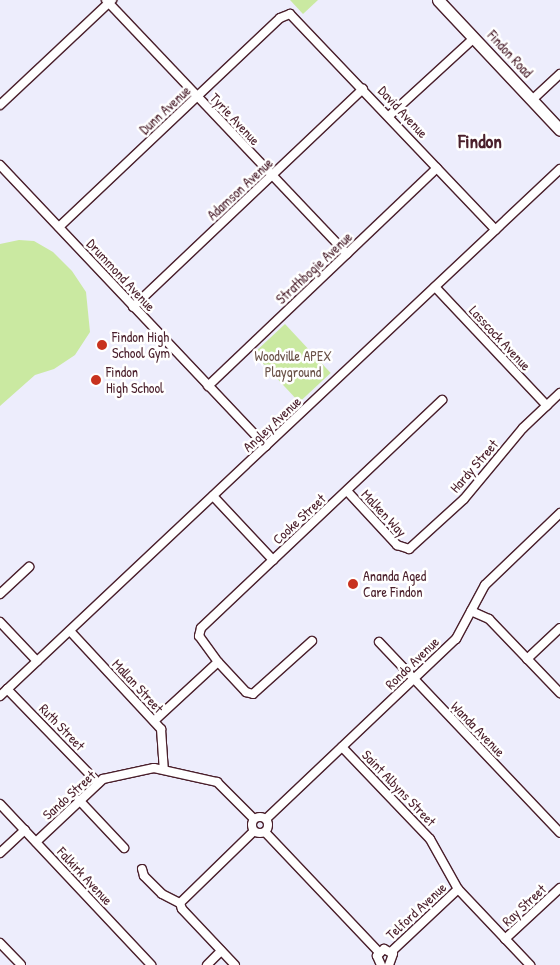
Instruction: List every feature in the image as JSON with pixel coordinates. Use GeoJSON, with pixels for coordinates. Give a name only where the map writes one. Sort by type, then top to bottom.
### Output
{"type":"FeatureCollection","features":[{"type":"Feature","properties":{"kind":"main road","name":"Findon Road"},"geometry":{"type":"LineString","coordinates":[[438,0],[560,130]]}},
{"type":"Feature","properties":{"kind":"street"},"geometry":{"type":"LineString","coordinates":[[0,105],[109,1]]}},
{"type":"Feature","properties":{"kind":"street","name":"Tyrie Avenue"},"geometry":{"type":"LineString","coordinates":[[109,1],[347,254]]}},
{"type":"Feature","properties":{"kind":"street","name":"Dunn Avenue"},"geometry":{"type":"LineString","coordinates":[[59,227],[280,18],[290,14]]}},
{"type":"Feature","properties":{"kind":"street","name":"David Avenue"},"geometry":{"type":"LineString","coordinates":[[290,14],[364,88],[496,230]]}},
{"type":"Feature","properties":{"kind":"street"},"geometry":{"type":"LineString","coordinates":[[389,116],[474,38]]}},
{"type":"Feature","properties":{"kind":"street"},"geometry":{"type":"LineString","coordinates":[[532,100],[560,74]]}},
{"type":"Feature","properties":{"kind":"street","name":"Adamson Avenue"},"geometry":{"type":"LineString","coordinates":[[133,307],[364,88]]}},
{"type":"Feature","properties":{"kind":"street","name":"Drummond Avenue"},"geometry":{"type":"LineString","coordinates":[[0,164],[266,446]]}},
{"type":"Feature","properties":{"kind":"street","name":"Strathbogie Avenue"},"geometry":{"type":"LineString","coordinates":[[208,386],[437,168]]}},
{"type":"Feature","properties":{"kind":"street","name":"Angley Avenue"},"geometry":{"type":"LineString","coordinates":[[0,696],[560,169]]}},
{"type":"Feature","properties":{"kind":"street","name":"Lasscock Avenue"},"geometry":{"type":"LineString","coordinates":[[435,287],[547,406]]}},
{"type":"Feature","properties":{"kind":"street","name":"Hardy Street"},"geometry":{"type":"LineString","coordinates":[[404,550],[414,546],[464,499],[560,393]]}},
{"type":"Feature","properties":{"kind":"street","name":"Cooke Street"},"geometry":{"type":"LineString","coordinates":[[312,641],[253,694],[246,692],[201,643],[201,628],[442,400]]}},
{"type":"Feature","properties":{"kind":"street","name":"Malken Way"},"geometry":{"type":"LineString","coordinates":[[347,491],[404,550]]}},
{"type":"Feature","properties":{"kind":"street"},"geometry":{"type":"LineString","coordinates":[[214,496],[273,560]]}},
{"type":"Feature","properties":{"kind":"street","name":"Rondo Avenue"},"geometry":{"type":"LineString","coordinates":[[266,819],[456,639],[485,585],[560,513]]}},
{"type":"Feature","properties":{"kind":"street"},"geometry":{"type":"LineString","coordinates":[[0,594],[29,566]]}},
{"type":"Feature","properties":{"kind":"street"},"geometry":{"type":"LineString","coordinates":[[470,611],[489,619],[560,693]]}},
{"type":"Feature","properties":{"kind":"street"},"geometry":{"type":"LineString","coordinates":[[0,622],[37,661]]}},
{"type":"Feature","properties":{"kind":"street"},"geometry":{"type":"LineString","coordinates":[[527,659],[560,628]]}},
{"type":"Feature","properties":{"kind":"street","name":"Mallan Street"},"geometry":{"type":"LineString","coordinates":[[70,631],[164,734],[164,768]]}},
{"type":"Feature","properties":{"kind":"street","name":"Wanda Avenue"},"geometry":{"type":"LineString","coordinates":[[379,642],[560,834]]}},
{"type":"Feature","properties":{"kind":"street"},"geometry":{"type":"LineString","coordinates":[[154,721],[218,662]]}},
{"type":"Feature","properties":{"kind":"street","name":"Ruth Street"},"geometry":{"type":"LineString","coordinates":[[8,689],[98,783]]}},
{"type":"Feature","properties":{"kind":"street","name":"Saint Albyns Street"},"geometry":{"type":"LineString","coordinates":[[342,746],[430,839],[458,889],[530,965]]}},
{"type":"Feature","properties":{"kind":"street","name":"Sando Street"},"geometry":{"type":"LineString","coordinates":[[36,842],[98,783],[132,772],[164,768],[217,782],[254,819]]}},
{"type":"Feature","properties":{"kind":"street"},"geometry":{"type":"LineString","coordinates":[[79,800],[124,848]]}},
{"type":"Feature","properties":{"kind":"street","name":"Falkirk Avenue"},"geometry":{"type":"LineString","coordinates":[[0,804],[148,964]]}},
{"type":"Feature","properties":{"kind":"street"},"geometry":{"type":"LineString","coordinates":[[254,831],[251,824],[254,819],[260,816],[266,819],[268,826],[265,832]]}},
{"type":"Feature","properties":{"kind":"street"},"geometry":{"type":"LineString","coordinates":[[0,853],[25,830]]}},
{"type":"Feature","properties":{"kind":"street"},"geometry":{"type":"LineString","coordinates":[[180,903],[254,831],[265,832],[379,952],[392,952],[394,960],[390,965]]}},
{"type":"Feature","properties":{"kind":"street"},"geometry":{"type":"LineString","coordinates":[[142,869],[144,876],[162,894],[180,903],[182,909],[235,965]]}},
{"type":"Feature","properties":{"kind":"street","name":"Ray Street"},"geometry":{"type":"LineString","coordinates":[[505,939],[560,888]]}},
{"type":"Feature","properties":{"kind":"street","name":"Telford Avenue"},"geometry":{"type":"LineString","coordinates":[[392,952],[458,889]]}},
{"type":"Feature","properties":{"kind":"street"},"geometry":{"type":"LineString","coordinates":[[0,942],[21,965]]}},
{"type":"Feature","properties":{"kind":"street"},"geometry":{"type":"LineString","coordinates":[[207,965],[221,951]]}},
{"type":"Feature","properties":{"kind":"street"},"geometry":{"type":"LineString","coordinates":[[379,952],[377,959],[380,965]]}},
{"type":"Feature","properties":{"kind":"green space"},"geometry":{"type":"Polygon","coordinates":[[[290,0],[318,0],[303,14],[290,0]]]}},
{"type":"Feature","properties":{"kind":"green space"},"geometry":{"type":"Polygon","coordinates":[[[19,240],[34,241],[53,252],[72,271],[86,292],[90,332],[75,355],[54,369],[35,375],[0,406],[0,244],[19,240]]]}},
{"type":"Feature","properties":{"kind":"green space","name":"Woodville APEX Playground"},"geometry":{"type":"Polygon","coordinates":[[[285,324],[331,373],[299,402],[254,353],[285,324]]]}},
{"type":"Feature","properties":{"kind":"place","name":"Findon High School Gym"},"geometry":{"type":"Point","coordinates":[102,345]}},
{"type":"Feature","properties":{"kind":"place","name":"Findon High School"},"geometry":{"type":"Point","coordinates":[96,380]}},
{"type":"Feature","properties":{"kind":"place","name":"Ananda Aged Care Findon"},"geometry":{"type":"Point","coordinates":[353,584]}},
{"type":"Feature","properties":{"kind":"district","name":"Findon"},"geometry":{"type":"Point","coordinates":[480,142]}}]}
